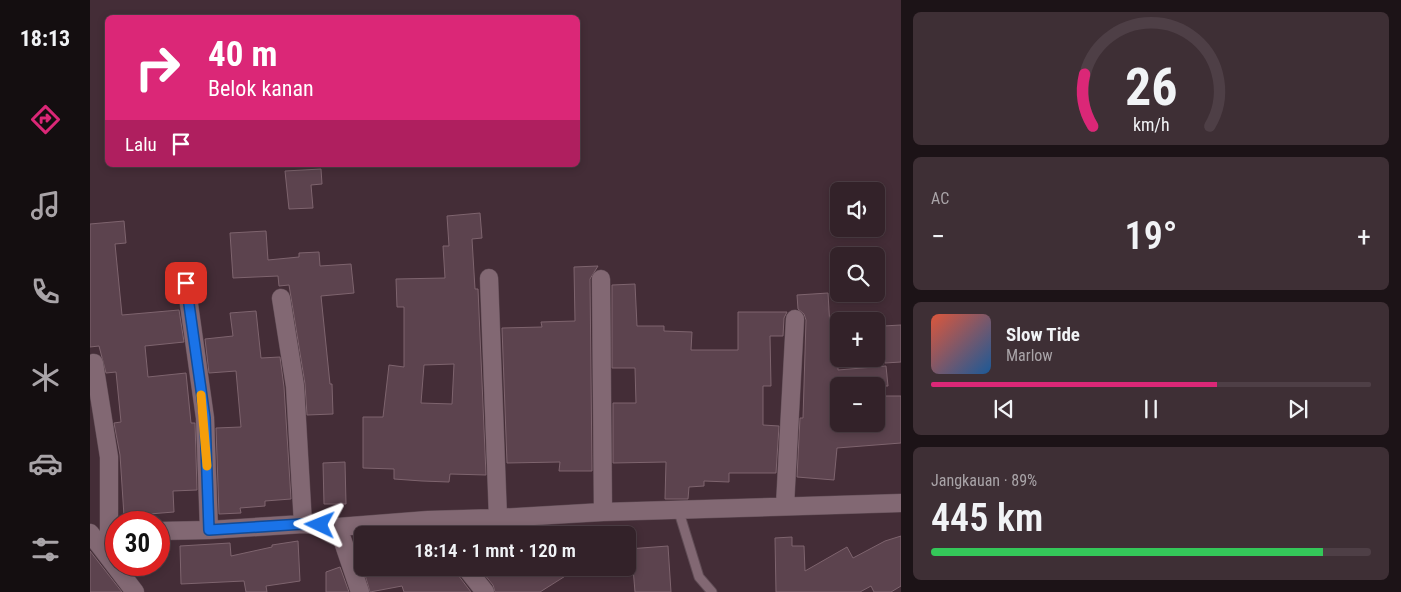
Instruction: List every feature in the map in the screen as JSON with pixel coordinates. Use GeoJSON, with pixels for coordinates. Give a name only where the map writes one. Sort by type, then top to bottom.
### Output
{"type":"FeatureCollection","features":[{"type":"Feature","properties":{"kind":"street"},"geometry":{"type":"LineString","coordinates":[[489,278],[498,518]]}},
{"type":"Feature","properties":{"kind":"street"},"geometry":{"type":"LineString","coordinates":[[601,279],[602,512]]}},
{"type":"Feature","properties":{"kind":"street"},"geometry":{"type":"LineString","coordinates":[[186,283],[205,418],[209,530]]}},
{"type":"Feature","properties":{"kind":"street"},"geometry":{"type":"LineString","coordinates":[[281,298],[295,386],[303,524]]}},
{"type":"Feature","properties":{"kind":"street"},"geometry":{"type":"LineString","coordinates":[[785,505],[795,319]]}},
{"type":"Feature","properties":{"kind":"street"},"geometry":{"type":"LineString","coordinates":[[94,363],[109,456],[112,511]]}},
{"type":"Feature","properties":{"kind":"street"},"geometry":{"type":"LineString","coordinates":[[170,531],[303,524],[338,527],[428,520],[602,512],[901,502]]}},
{"type":"Feature","properties":{"kind":"street"},"geometry":{"type":"LineString","coordinates":[[428,520],[433,526]]}},
{"type":"Feature","properties":{"kind":"street"},"geometry":{"type":"LineString","coordinates":[[338,527],[360,592]]}},
{"type":"Feature","properties":{"kind":"street"},"geometry":{"type":"LineString","coordinates":[[90,533],[105,532]]}},
{"type":"Feature","properties":{"kind":"street"},"geometry":{"type":"LineString","coordinates":[[90,533],[134,592]]}},
{"type":"Feature","properties":{"kind":"street"},"geometry":{"type":"LineString","coordinates":[[472,576],[485,592]]}},
{"type":"Feature","properties":{"kind":"lane"},"geometry":{"type":"LineString","coordinates":[[678,509],[699,577],[712,592]]}},
{"type":"Feature","properties":{"kind":"building"},"geometry":{"type":"Polygon","coordinates":[[[321,169],[322,184],[311,185],[313,208],[289,209],[285,171],[321,169]]]}},
{"type":"Feature","properties":{"kind":"building"},"geometry":{"type":"Polygon","coordinates":[[[480,213],[482,238],[472,239],[475,289],[478,289],[486,475],[450,474],[449,482],[394,479],[394,469],[363,468],[363,417],[383,417],[389,365],[404,367],[404,307],[397,307],[396,279],[445,278],[443,246],[449,246],[447,216],[480,213]],[[454,364],[424,365],[421,403],[452,404],[454,364]]]}},
{"type":"Feature","properties":{"kind":"building"},"geometry":{"type":"Polygon","coordinates":[[[124,221],[126,243],[115,244],[122,315],[179,310],[184,342],[145,346],[148,377],[186,373],[191,423],[195,423],[197,490],[173,491],[174,512],[124,511],[120,455],[114,423],[121,422],[116,372],[106,373],[99,346],[90,347],[90,224],[124,221]]]}},
{"type":"Feature","properties":{"kind":"building"},"geometry":{"type":"Polygon","coordinates":[[[266,231],[268,260],[299,257],[299,253],[319,252],[320,266],[351,264],[354,293],[321,296],[330,384],[332,384],[333,414],[307,415],[305,384],[289,285],[279,286],[278,276],[233,278],[230,233],[266,231]]]}},
{"type":"Feature","properties":{"kind":"building"},"geometry":{"type":"Polygon","coordinates":[[[598,266],[590,279],[592,471],[559,471],[560,462],[507,463],[502,328],[542,327],[541,322],[575,321],[574,267],[598,266]]]}},
{"type":"Feature","properties":{"kind":"building"},"geometry":{"type":"Polygon","coordinates":[[[635,284],[637,326],[664,326],[664,331],[692,332],[691,350],[738,350],[738,312],[787,312],[784,318],[783,336],[770,336],[771,386],[763,386],[763,425],[779,426],[776,473],[729,473],[729,482],[704,481],[704,486],[689,487],[688,499],[665,499],[666,462],[613,463],[613,403],[636,403],[635,368],[612,368],[612,285],[635,284]]]}},
{"type":"Feature","properties":{"kind":"building"},"geometry":{"type":"Polygon","coordinates":[[[828,293],[830,367],[838,367],[838,370],[886,366],[888,386],[885,386],[885,377],[830,377],[830,432],[885,432],[885,396],[901,396],[901,443],[837,448],[834,480],[797,477],[800,418],[803,418],[806,320],[804,314],[798,309],[797,295],[828,293]]]}},
{"type":"Feature","properties":{"kind":"building"},"geometry":{"type":"Polygon","coordinates":[[[256,311],[261,358],[280,357],[284,387],[291,499],[265,501],[265,506],[240,508],[241,513],[219,514],[216,428],[241,427],[236,371],[209,373],[205,339],[233,336],[230,313],[256,311]]]}},
{"type":"Feature","properties":{"kind":"building"},"geometry":{"type":"Polygon","coordinates":[[[901,325],[901,362],[885,363],[885,326],[901,325]]]}},
{"type":"Feature","properties":{"kind":"building"},"geometry":{"type":"Polygon","coordinates":[[[345,462],[346,504],[324,504],[323,463],[345,462]]]}},
{"type":"Feature","properties":{"kind":"building"},"geometry":{"type":"Polygon","coordinates":[[[901,536],[901,586],[891,592],[874,592],[871,586],[860,592],[776,592],[775,538],[792,537],[792,546],[804,546],[805,571],[847,547],[853,558],[885,541],[901,536]]]}},
{"type":"Feature","properties":{"kind":"building"},"geometry":{"type":"Polygon","coordinates":[[[298,541],[300,581],[266,586],[267,592],[246,592],[244,581],[181,584],[180,546],[230,543],[231,556],[272,547],[272,545],[298,541]]]}},
{"type":"Feature","properties":{"kind":"building"},"geometry":{"type":"Polygon","coordinates":[[[668,546],[671,592],[635,592],[634,576],[636,576],[636,548],[668,546]]]}},
{"type":"Feature","properties":{"kind":"building"},"geometry":{"type":"Polygon","coordinates":[[[90,551],[105,570],[105,576],[110,576],[122,592],[90,592],[90,551]]]}},
{"type":"Feature","properties":{"kind":"building"},"geometry":{"type":"Polygon","coordinates":[[[340,567],[349,592],[326,592],[326,572],[340,567]]]}},
{"type":"Feature","properties":{"kind":"building"},"geometry":{"type":"Polygon","coordinates":[[[365,576],[459,576],[471,592],[404,592],[402,586],[370,592],[365,576]]]}},
{"type":"Feature","properties":{"kind":"building"},"geometry":{"type":"Polygon","coordinates":[[[486,576],[565,576],[540,592],[495,592],[493,585],[486,576]]]}},
{"type":"Feature","properties":{"kind":"slow traffic"},"geometry":{"type":"LineString","coordinates":[[201,395],[205,418],[207,466]]}},
{"type":"Feature","properties":{"kind":"route"},"geometry":{"type":"LineString","coordinates":[[186,283],[205,418],[209,530],[303,524],[320,525]]}}]}
